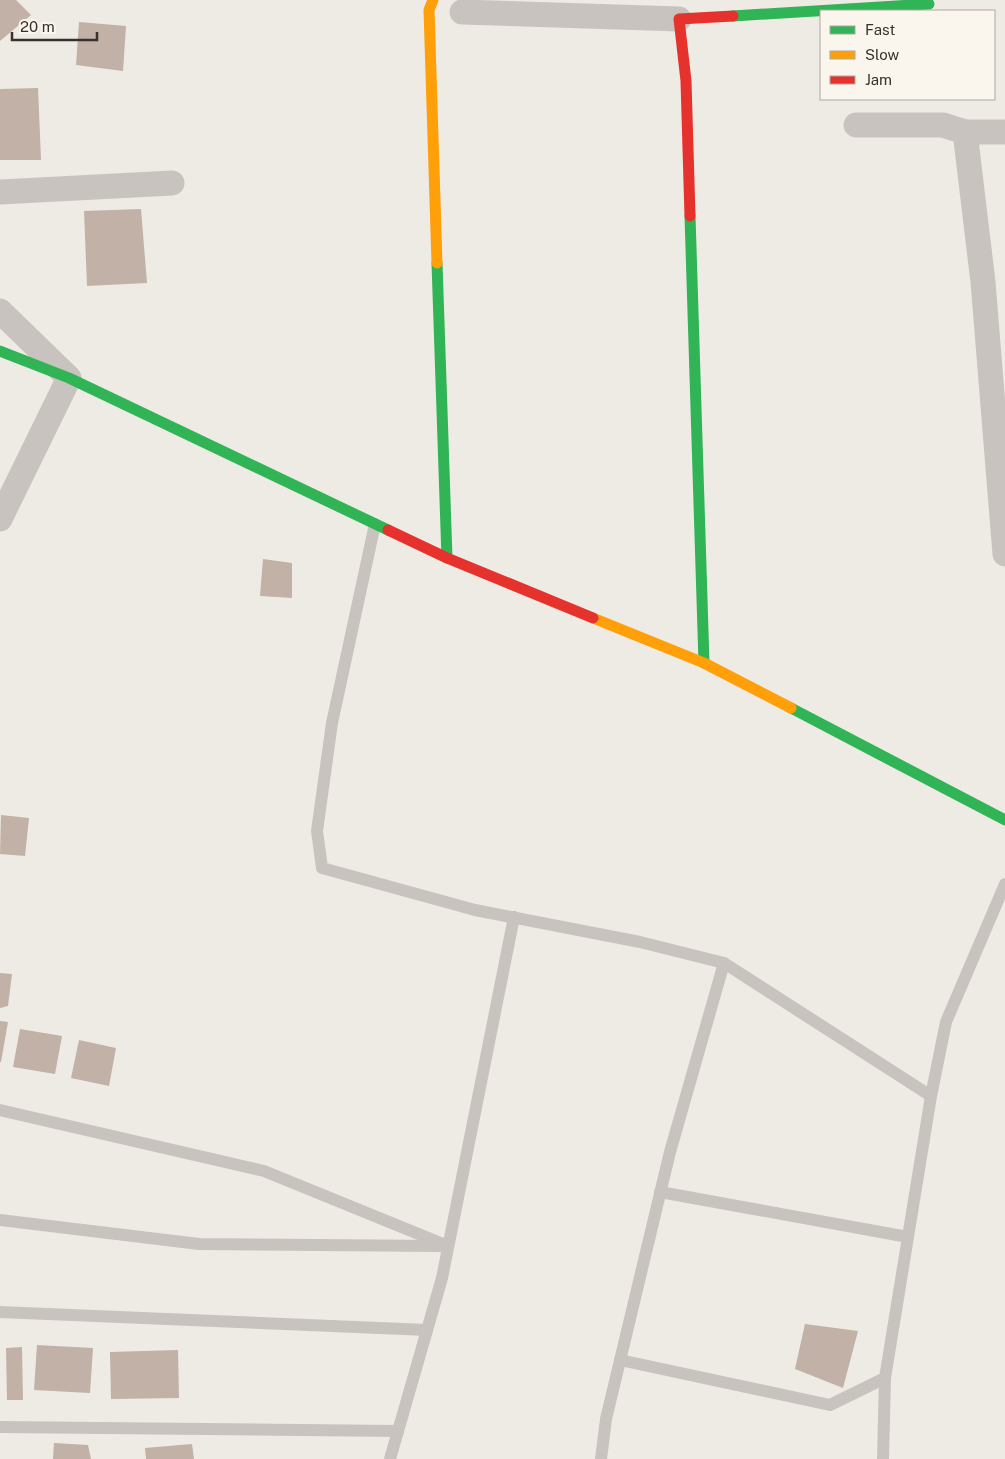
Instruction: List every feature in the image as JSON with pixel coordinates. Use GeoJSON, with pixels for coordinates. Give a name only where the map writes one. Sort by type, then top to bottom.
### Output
{"type":"FeatureCollection","features":[{"type":"Feature","properties":{"kind":"street"},"geometry":{"type":"LineString","coordinates":[[434,0],[429,10],[446,558]]}},
{"type":"Feature","properties":{"kind":"street"},"geometry":{"type":"LineString","coordinates":[[829,10],[929,4]]}},
{"type":"Feature","properties":{"kind":"street"},"geometry":{"type":"LineString","coordinates":[[462,12],[678,19],[820,11]]}},
{"type":"Feature","properties":{"kind":"street"},"geometry":{"type":"LineString","coordinates":[[678,19],[686,81],[704,663]]}},
{"type":"Feature","properties":{"kind":"street"},"geometry":{"type":"LineString","coordinates":[[856,125],[943,125],[965,132],[1005,132]]}},
{"type":"Feature","properties":{"kind":"street"},"geometry":{"type":"LineString","coordinates":[[965,132],[994,282],[1005,554]]}},
{"type":"Feature","properties":{"kind":"street"},"geometry":{"type":"LineString","coordinates":[[0,192],[172,183]]}},
{"type":"Feature","properties":{"kind":"street"},"geometry":{"type":"LineString","coordinates":[[0,311],[69,378]]}},
{"type":"Feature","properties":{"kind":"street"},"geometry":{"type":"LineString","coordinates":[[0,352],[69,378],[446,558],[704,663],[1005,820]]}},
{"type":"Feature","properties":{"kind":"street"},"geometry":{"type":"LineString","coordinates":[[0,519],[69,378]]}},
{"type":"Feature","properties":{"kind":"lane"},"geometry":{"type":"LineString","coordinates":[[375,524],[332,723],[317,831],[322,868],[475,910],[640,942],[724,963],[931,1096]]}},
{"type":"Feature","properties":{"kind":"lane"},"geometry":{"type":"LineString","coordinates":[[883,1459],[885,1378],[931,1096],[946,1022],[1005,884]]}},
{"type":"Feature","properties":{"kind":"lane"},"geometry":{"type":"LineString","coordinates":[[390,1459],[427,1330],[448,1246],[514,917]]}},
{"type":"Feature","properties":{"kind":"lane"},"geometry":{"type":"LineString","coordinates":[[601,1459],[606,1419],[660,1192],[724,963]]}},
{"type":"Feature","properties":{"kind":"lane"},"geometry":{"type":"LineString","coordinates":[[0,1110],[264,1171],[448,1246]]}},
{"type":"Feature","properties":{"kind":"lane"},"geometry":{"type":"LineString","coordinates":[[660,1192],[908,1237]]}},
{"type":"Feature","properties":{"kind":"lane"},"geometry":{"type":"LineString","coordinates":[[0,1220],[199,1244],[448,1246]]}},
{"type":"Feature","properties":{"kind":"lane"},"geometry":{"type":"LineString","coordinates":[[0,1312],[427,1330]]}},
{"type":"Feature","properties":{"kind":"lane"},"geometry":{"type":"LineString","coordinates":[[620,1360],[830,1405],[885,1378]]}},
{"type":"Feature","properties":{"kind":"lane"},"geometry":{"type":"LineString","coordinates":[[0,1427],[398,1431]]}},
{"type":"Feature","properties":{"kind":"building"},"geometry":{"type":"Polygon","coordinates":[[[0,0],[16,0],[31,15],[0,41],[0,0]]]}},
{"type":"Feature","properties":{"kind":"building"},"geometry":{"type":"Polygon","coordinates":[[[79,22],[126,26],[123,71],[76,65],[79,22]]]}},
{"type":"Feature","properties":{"kind":"building"},"geometry":{"type":"Polygon","coordinates":[[[38,88],[41,160],[0,160],[0,89],[38,88]]]}},
{"type":"Feature","properties":{"kind":"building"},"geometry":{"type":"Polygon","coordinates":[[[141,209],[147,283],[87,286],[84,211],[141,209]]]}},
{"type":"Feature","properties":{"kind":"building"},"geometry":{"type":"Polygon","coordinates":[[[263,559],[292,563],[292,598],[260,596],[263,559]]]}},
{"type":"Feature","properties":{"kind":"building"},"geometry":{"type":"Polygon","coordinates":[[[1,815],[29,818],[25,856],[0,854],[1,815]]]}},
{"type":"Feature","properties":{"kind":"building"},"geometry":{"type":"Polygon","coordinates":[[[0,973],[12,974],[8,1006],[0,1008],[0,973]]]}},
{"type":"Feature","properties":{"kind":"building"},"geometry":{"type":"Polygon","coordinates":[[[0,1021],[8,1022],[1,1062],[0,1062],[0,1021]]]}},
{"type":"Feature","properties":{"kind":"building"},"geometry":{"type":"Polygon","coordinates":[[[20,1029],[62,1036],[55,1074],[13,1067],[20,1029]]]}},
{"type":"Feature","properties":{"kind":"building"},"geometry":{"type":"Polygon","coordinates":[[[79,1040],[116,1048],[109,1086],[71,1078],[79,1040]]]}},
{"type":"Feature","properties":{"kind":"building"},"geometry":{"type":"Polygon","coordinates":[[[805,1324],[858,1331],[843,1388],[795,1369],[805,1324]]]}},
{"type":"Feature","properties":{"kind":"building"},"geometry":{"type":"Polygon","coordinates":[[[37,1345],[93,1348],[90,1393],[34,1390],[37,1345]]]}},
{"type":"Feature","properties":{"kind":"building"},"geometry":{"type":"Polygon","coordinates":[[[22,1347],[23,1400],[7,1400],[6,1348],[22,1347]]]}},
{"type":"Feature","properties":{"kind":"building"},"geometry":{"type":"Polygon","coordinates":[[[178,1350],[179,1398],[111,1399],[110,1352],[178,1350]]]}},
{"type":"Feature","properties":{"kind":"building"},"geometry":{"type":"Polygon","coordinates":[[[54,1443],[88,1445],[91,1459],[53,1459],[54,1443]]]}},
{"type":"Feature","properties":{"kind":"building"},"geometry":{"type":"Polygon","coordinates":[[[192,1444],[194,1459],[146,1459],[145,1448],[192,1444]]]}},
{"type":"Feature","properties":{"kind":"traffic: fast"},"geometry":{"type":"LineString","coordinates":[[831,10],[929,4]]}},
{"type":"Feature","properties":{"kind":"traffic: fast"},"geometry":{"type":"LineString","coordinates":[[733,16],[820,11]]}},
{"type":"Feature","properties":{"kind":"traffic: fast"},"geometry":{"type":"LineString","coordinates":[[690,216],[704,663]]}},
{"type":"Feature","properties":{"kind":"traffic: fast"},"geometry":{"type":"LineString","coordinates":[[437,263],[447,558]]}},
{"type":"Feature","properties":{"kind":"traffic: fast"},"geometry":{"type":"LineString","coordinates":[[0,351],[69,378],[388,530]]}},
{"type":"Feature","properties":{"kind":"traffic: fast"},"geometry":{"type":"LineString","coordinates":[[791,708],[1005,820]]}},
{"type":"Feature","properties":{"kind":"traffic: slow"},"geometry":{"type":"LineString","coordinates":[[433,0],[429,10],[437,263]]}},
{"type":"Feature","properties":{"kind":"traffic: slow"},"geometry":{"type":"LineString","coordinates":[[593,618],[704,663],[791,708]]}},
{"type":"Feature","properties":{"kind":"traffic: jam"},"geometry":{"type":"LineString","coordinates":[[690,216],[686,81],[679,19],[733,16]]}},
{"type":"Feature","properties":{"kind":"traffic: jam"},"geometry":{"type":"LineString","coordinates":[[388,530],[447,558],[593,618]]}}]}
